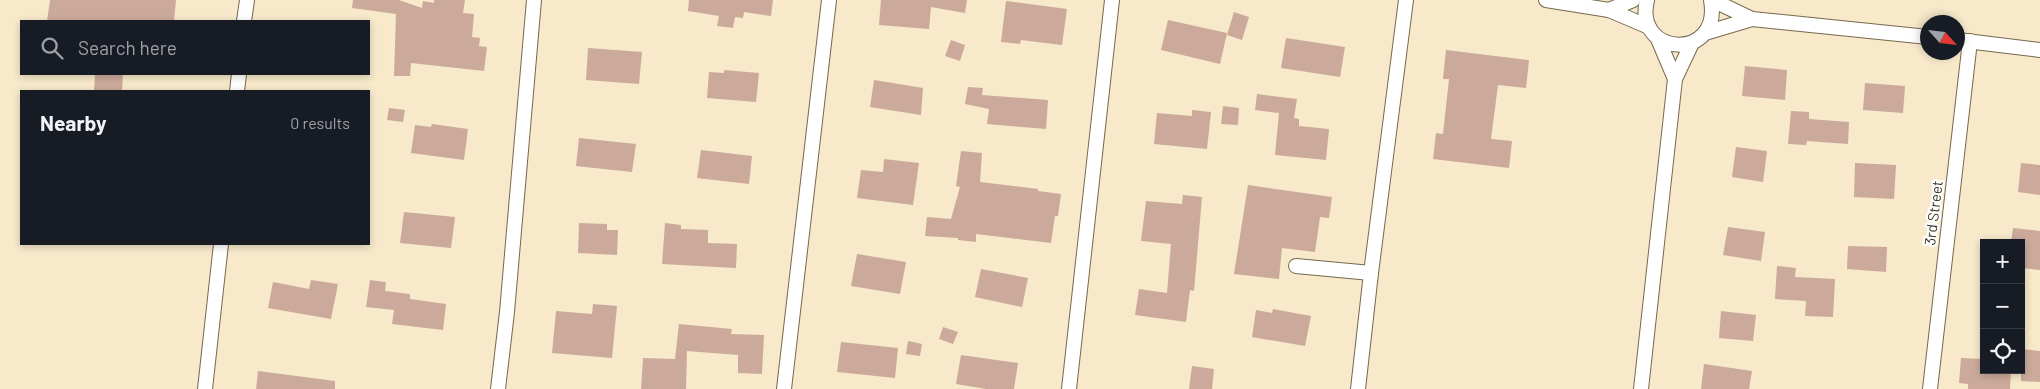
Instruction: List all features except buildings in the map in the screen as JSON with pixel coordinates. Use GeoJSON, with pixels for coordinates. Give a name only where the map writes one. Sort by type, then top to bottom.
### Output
{"type":"FeatureCollection","features":[{"type":"Feature","properties":{"kind":"street"},"geometry":{"type":"LineString","coordinates":[[244,20],[247,0]]}},
{"type":"Feature","properties":{"kind":"street"},"geometry":{"type":"LineString","coordinates":[[498,389],[507,312],[534,0]]}},
{"type":"Feature","properties":{"kind":"street"},"geometry":{"type":"LineString","coordinates":[[784,389],[828,0]]}},
{"type":"Feature","properties":{"kind":"street"},"geometry":{"type":"LineString","coordinates":[[1069,389],[1112,0]]}},
{"type":"Feature","properties":{"kind":"street"},"geometry":{"type":"LineString","coordinates":[[1358,389],[1406,0]]}},
{"type":"Feature","properties":{"kind":"street"},"geometry":{"type":"LineString","coordinates":[[1546,0],[1609,10],[1649,27]]}},
{"type":"Feature","properties":{"kind":"street"},"geometry":{"type":"LineString","coordinates":[[1609,10],[1633,0]]}},
{"type":"Feature","properties":{"kind":"street"},"geometry":{"type":"LineString","coordinates":[[1647,0],[1645,10],[1649,27],[1658,39],[1675,79]]}},
{"type":"Feature","properties":{"kind":"street"},"geometry":{"type":"LineString","coordinates":[[1658,39],[1669,44],[1681,46],[1692,43],[1705,33],[1711,23],[1713,11],[1711,0]]}},
{"type":"Feature","properties":{"kind":"street"},"geometry":{"type":"LineString","coordinates":[[1711,0],[1752,20],[1920,36]]}},
{"type":"Feature","properties":{"kind":"street"},"geometry":{"type":"LineString","coordinates":[[1705,33],[1752,20]]}},
{"type":"Feature","properties":{"kind":"street"},"geometry":{"type":"LineString","coordinates":[[1965,41],[2040,50]]}},
{"type":"Feature","properties":{"kind":"street"},"geometry":{"type":"LineString","coordinates":[[1640,389],[1675,79],[1692,43]]}},
{"type":"Feature","properties":{"kind":"street","name":"3rd Street"},"geometry":{"type":"LineString","coordinates":[[1930,389],[1962,60]]}},
{"type":"Feature","properties":{"kind":"street"},"geometry":{"type":"LineString","coordinates":[[237,90],[239,75]]}},
{"type":"Feature","properties":{"kind":"street"},"geometry":{"type":"LineString","coordinates":[[205,389],[221,245]]}},
{"type":"Feature","properties":{"kind":"street"},"geometry":{"type":"LineString","coordinates":[[1296,266],[1371,273]]}}]}
